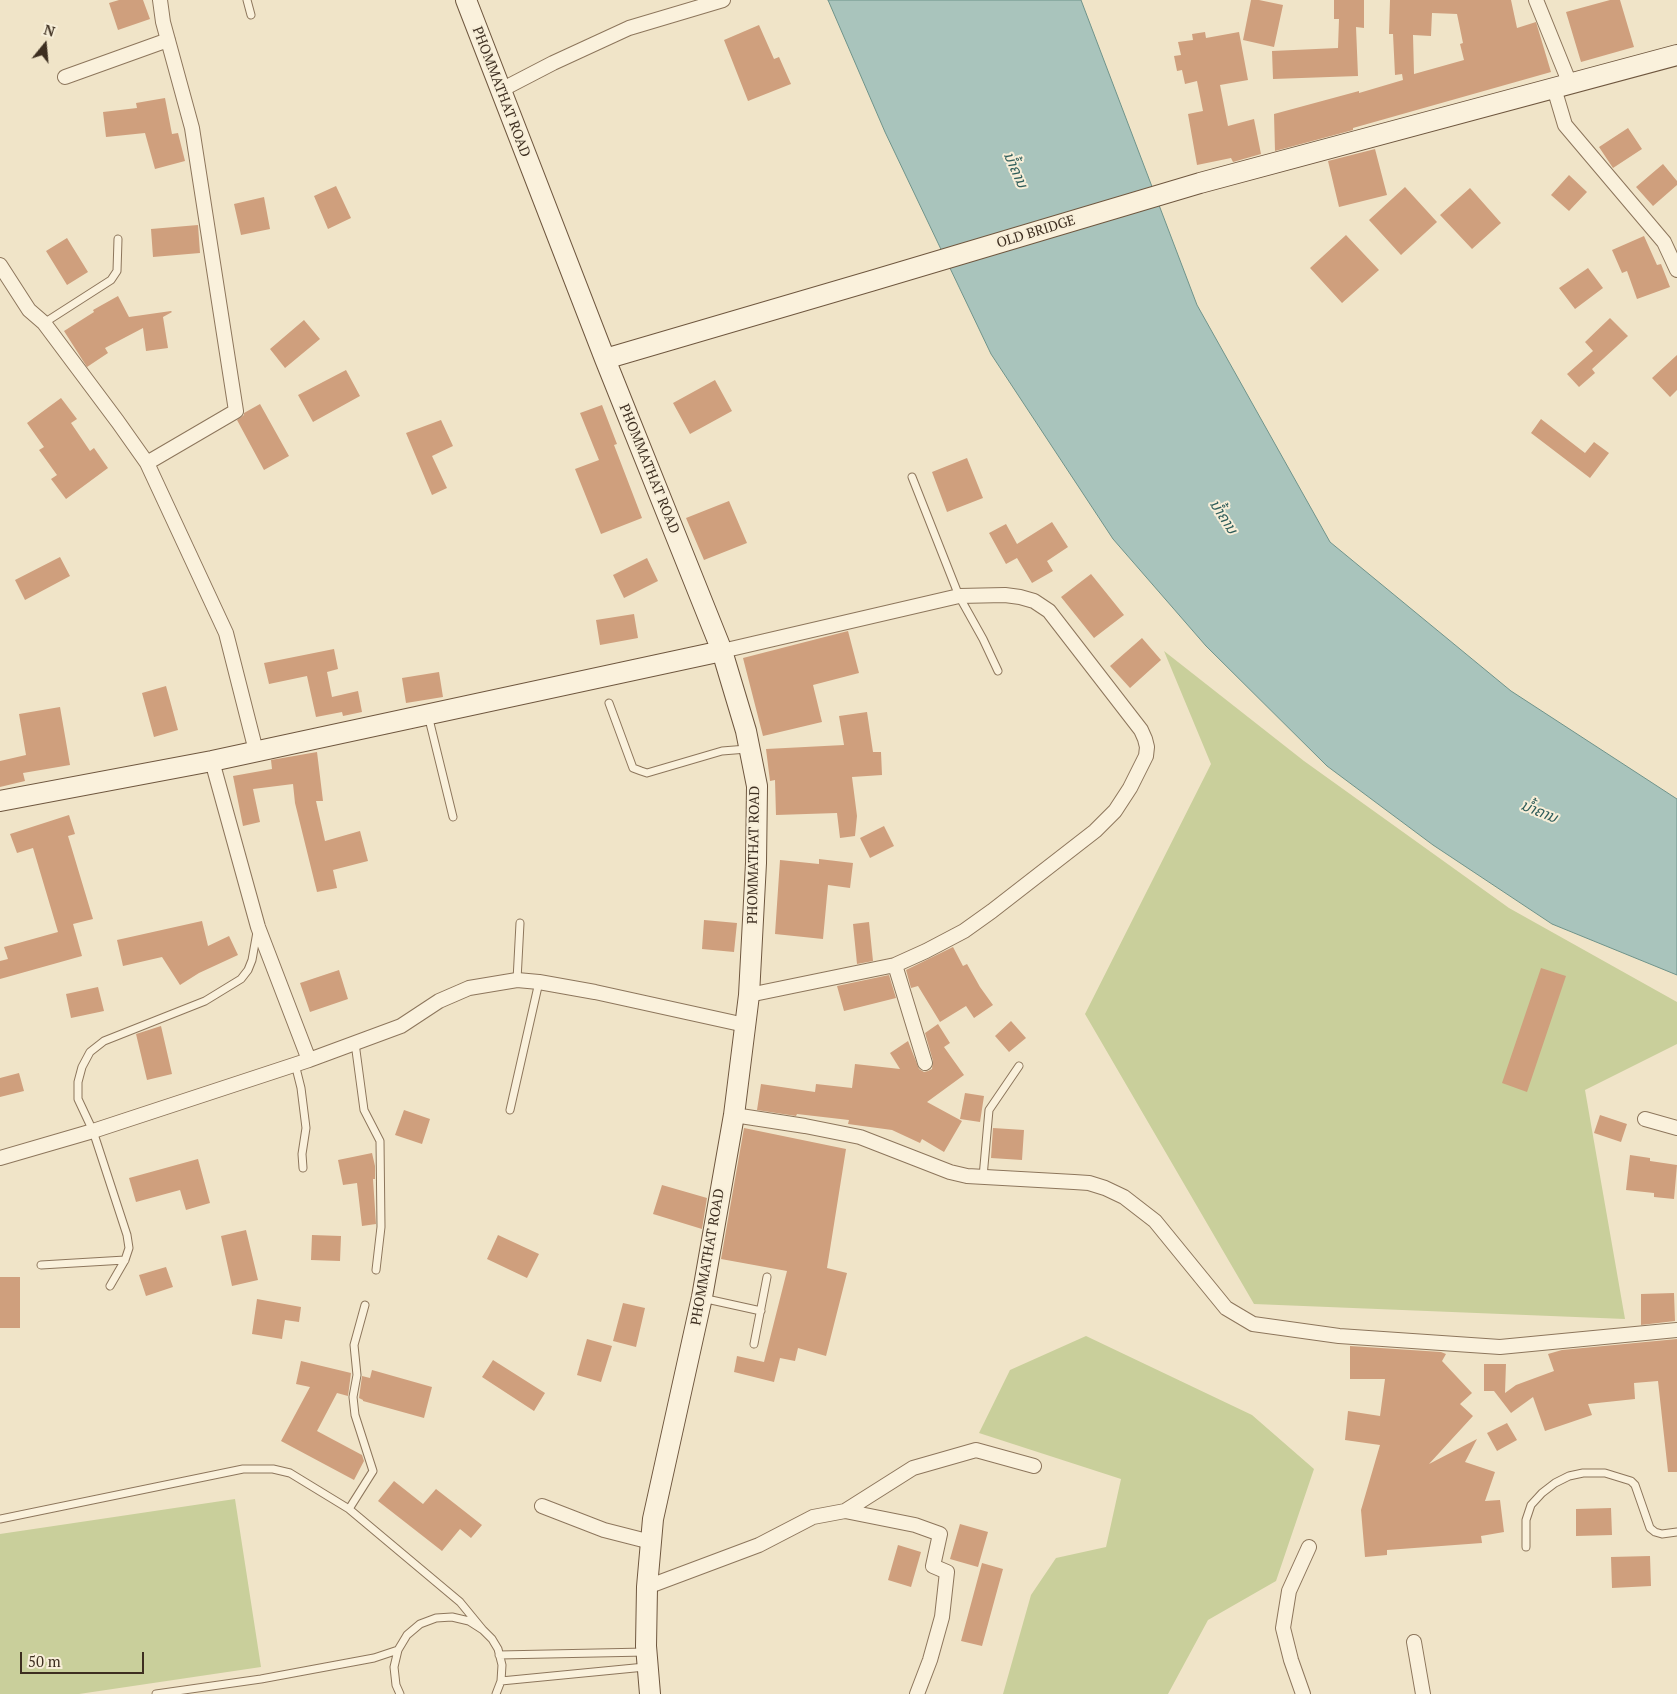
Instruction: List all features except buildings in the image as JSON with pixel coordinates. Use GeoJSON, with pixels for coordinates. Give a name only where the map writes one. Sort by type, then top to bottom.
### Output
{"type":"FeatureCollection","features":[{"type":"Feature","properties":{"kind":"street"},"geometry":{"type":"LineString","coordinates":[[147,463],[236,411],[192,128],[163,22],[160,0]]}},
{"type":"Feature","properties":{"kind":"street","name":"PHOMMATHAT ROAD"},"geometry":{"type":"LineString","coordinates":[[466,0],[604,359],[722,651],[746,731],[757,786],[756,863],[750,995],[734,1115],[702,1298],[653,1519],[647,1587],[647,1660],[650,1694]]}},
{"type":"Feature","properties":{"kind":"street"},"geometry":{"type":"LineString","coordinates":[[501,90],[628,28],[723,0]]}},
{"type":"Feature","properties":{"kind":"street"},"geometry":{"type":"LineString","coordinates":[[1536,0],[1562,86],[1565,125],[1664,242],[1677,270]]}},
{"type":"Feature","properties":{"kind":"street"},"geometry":{"type":"LineString","coordinates":[[65,77],[168,40]]}},
{"type":"Feature","properties":{"kind":"street","name":"OLD BRIDGE"},"geometry":{"type":"LineString","coordinates":[[604,359],[871,282],[1200,183],[1677,54]]}},
{"type":"Feature","properties":{"kind":"street"},"geometry":{"type":"LineString","coordinates":[[0,265],[29,310],[44,323],[147,463],[226,633],[256,751]]}},
{"type":"Feature","properties":{"kind":"street"},"geometry":{"type":"LineString","coordinates":[[0,801],[212,761],[722,651],[959,596],[1020,597],[1034,601],[1049,612],[1141,730],[1145,739],[1146,756],[1130,788],[1115,811],[1096,831],[992,911],[964,931],[926,951],[895,965],[750,995]]}},
{"type":"Feature","properties":{"kind":"street"},"geometry":{"type":"LineString","coordinates":[[212,761],[258,927],[309,1060]]}},
{"type":"Feature","properties":{"kind":"street"},"geometry":{"type":"LineString","coordinates":[[895,965],[925,1063]]}},
{"type":"Feature","properties":{"kind":"street"},"geometry":{"type":"LineString","coordinates":[[0,1158],[93,1131],[309,1060],[402,1026],[439,1001],[469,988],[516,980],[539,982],[595,992],[745,1025]]}},
{"type":"Feature","properties":{"kind":"street"},"geometry":{"type":"LineString","coordinates":[[734,1115],[860,1137],[950,1172],[967,1176],[1089,1183],[1106,1188],[1124,1198],[1155,1221],[1226,1308],[1244,1320],[1265,1327],[1339,1336],[1474,1347],[1500,1347],[1677,1330]]}},
{"type":"Feature","properties":{"kind":"street"},"geometry":{"type":"LineString","coordinates":[[1645,1119],[1677,1128]]}},
{"type":"Feature","properties":{"kind":"street"},"geometry":{"type":"LineString","coordinates":[[647,1587],[759,1545],[813,1517],[845,1511],[913,1468],[976,1450],[1034,1466]]}},
{"type":"Feature","properties":{"kind":"street"},"geometry":{"type":"LineString","coordinates":[[542,1506],[604,1530],[651,1542]]}},
{"type":"Feature","properties":{"kind":"street"},"geometry":{"type":"LineString","coordinates":[[845,1511],[915,1525],[940,1534],[933,1566],[947,1572],[942,1618],[930,1660],[917,1694]]}},
{"type":"Feature","properties":{"kind":"street"},"geometry":{"type":"LineString","coordinates":[[1303,1694],[1282,1628],[1289,1591],[1309,1548]]}},
{"type":"Feature","properties":{"kind":"street"},"geometry":{"type":"LineString","coordinates":[[1414,1642],[1423,1694]]}},
{"type":"Feature","properties":{"kind":"lane"},"geometry":{"type":"LineString","coordinates":[[247,0],[251,15]]}},
{"type":"Feature","properties":{"kind":"lane"},"geometry":{"type":"LineString","coordinates":[[44,323],[111,280],[118,271],[118,239]]}},
{"type":"Feature","properties":{"kind":"lane"},"geometry":{"type":"LineString","coordinates":[[912,477],[959,596],[998,671]]}},
{"type":"Feature","properties":{"kind":"lane"},"geometry":{"type":"LineString","coordinates":[[609,703],[633,768],[647,773],[722,751],[750,748]]}},
{"type":"Feature","properties":{"kind":"lane"},"geometry":{"type":"LineString","coordinates":[[428,714],[453,817]]}},
{"type":"Feature","properties":{"kind":"lane"},"geometry":{"type":"LineString","coordinates":[[516,980],[520,923]]}},
{"type":"Feature","properties":{"kind":"lane"},"geometry":{"type":"LineString","coordinates":[[110,1286],[125,1260],[129,1248],[127,1235],[93,1131],[78,1099],[78,1082],[82,1067],[90,1052],[104,1041],[205,1001],[241,979],[248,970],[252,960],[258,927]]}},
{"type":"Feature","properties":{"kind":"lane"},"geometry":{"type":"LineString","coordinates":[[510,1110],[539,982]]}},
{"type":"Feature","properties":{"kind":"lane"},"geometry":{"type":"LineString","coordinates":[[355,1043],[364,1110],[380,1141],[381,1227],[376,1270]]}},
{"type":"Feature","properties":{"kind":"lane"},"geometry":{"type":"LineString","coordinates":[[295,1064],[301,1088],[306,1128],[302,1154],[303,1168]]}},
{"type":"Feature","properties":{"kind":"lane"},"geometry":{"type":"LineString","coordinates":[[983,1178],[989,1110],[1019,1066]]}},
{"type":"Feature","properties":{"kind":"lane"},"geometry":{"type":"LineString","coordinates":[[41,1265],[125,1260]]}},
{"type":"Feature","properties":{"kind":"lane"},"geometry":{"type":"LineString","coordinates":[[754,1344],[767,1277]]}},
{"type":"Feature","properties":{"kind":"lane"},"geometry":{"type":"LineString","coordinates":[[702,1298],[760,1311]]}},
{"type":"Feature","properties":{"kind":"lane"},"geometry":{"type":"LineString","coordinates":[[349,1508],[374,1471],[355,1415],[352,1397],[357,1374],[354,1345],[365,1305]]}},
{"type":"Feature","properties":{"kind":"lane"},"geometry":{"type":"LineString","coordinates":[[0,1519],[244,1469],[273,1469],[290,1473],[349,1508],[460,1602],[492,1639],[499,1655],[502,1665],[501,1681],[496,1694]]}},
{"type":"Feature","properties":{"kind":"lane"},"geometry":{"type":"LineString","coordinates":[[1526,1547],[1526,1520],[1531,1505],[1542,1492],[1555,1483],[1568,1476],[1584,1473],[1604,1473],[1631,1481],[1635,1485],[1650,1528],[1662,1534],[1677,1532]]}},
{"type":"Feature","properties":{"kind":"lane"},"geometry":{"type":"LineString","coordinates":[[400,1694],[396,1685],[394,1667],[398,1650],[407,1635],[420,1624],[436,1618],[452,1617],[469,1621],[483,1630]]}},
{"type":"Feature","properties":{"kind":"lane"},"geometry":{"type":"LineString","coordinates":[[156,1694],[261,1679],[374,1658],[398,1650]]}},
{"type":"Feature","properties":{"kind":"lane"},"geometry":{"type":"LineString","coordinates":[[499,1655],[647,1660]]}},
{"type":"Feature","properties":{"kind":"lane"},"geometry":{"type":"LineString","coordinates":[[501,1681],[647,1660]]}},
{"type":"Feature","properties":{"kind":"green space"},"geometry":{"type":"Polygon","coordinates":[[[1164,651],[1304,761],[1509,908],[1677,1002],[1677,1044],[1585,1090],[1625,1319],[1254,1304],[1085,1014],[1211,764],[1164,651]]]}},
{"type":"Feature","properties":{"kind":"green space"},"geometry":{"type":"Polygon","coordinates":[[[1086,1336],[1252,1415],[1314,1469],[1276,1581],[1208,1620],[1168,1694],[1003,1694],[1031,1595],[1056,1558],[1106,1547],[1121,1479],[979,1433],[1010,1370],[1086,1336]]]}},
{"type":"Feature","properties":{"kind":"green space"},"geometry":{"type":"Polygon","coordinates":[[[235,1499],[261,1667],[79,1694],[0,1694],[0,1534],[235,1499]]]}},
{"type":"Feature","properties":{"kind":"water","name":"ນ້ຳຄານ"},"geometry":{"type":"Polygon","coordinates":[[[828,0],[1081,0],[1197,305],[1330,542],[1511,691],[1677,799],[1677,975],[1552,924],[1433,845],[1327,766],[1206,646],[1113,539],[991,354],[885,132],[828,0]]]}}]}
